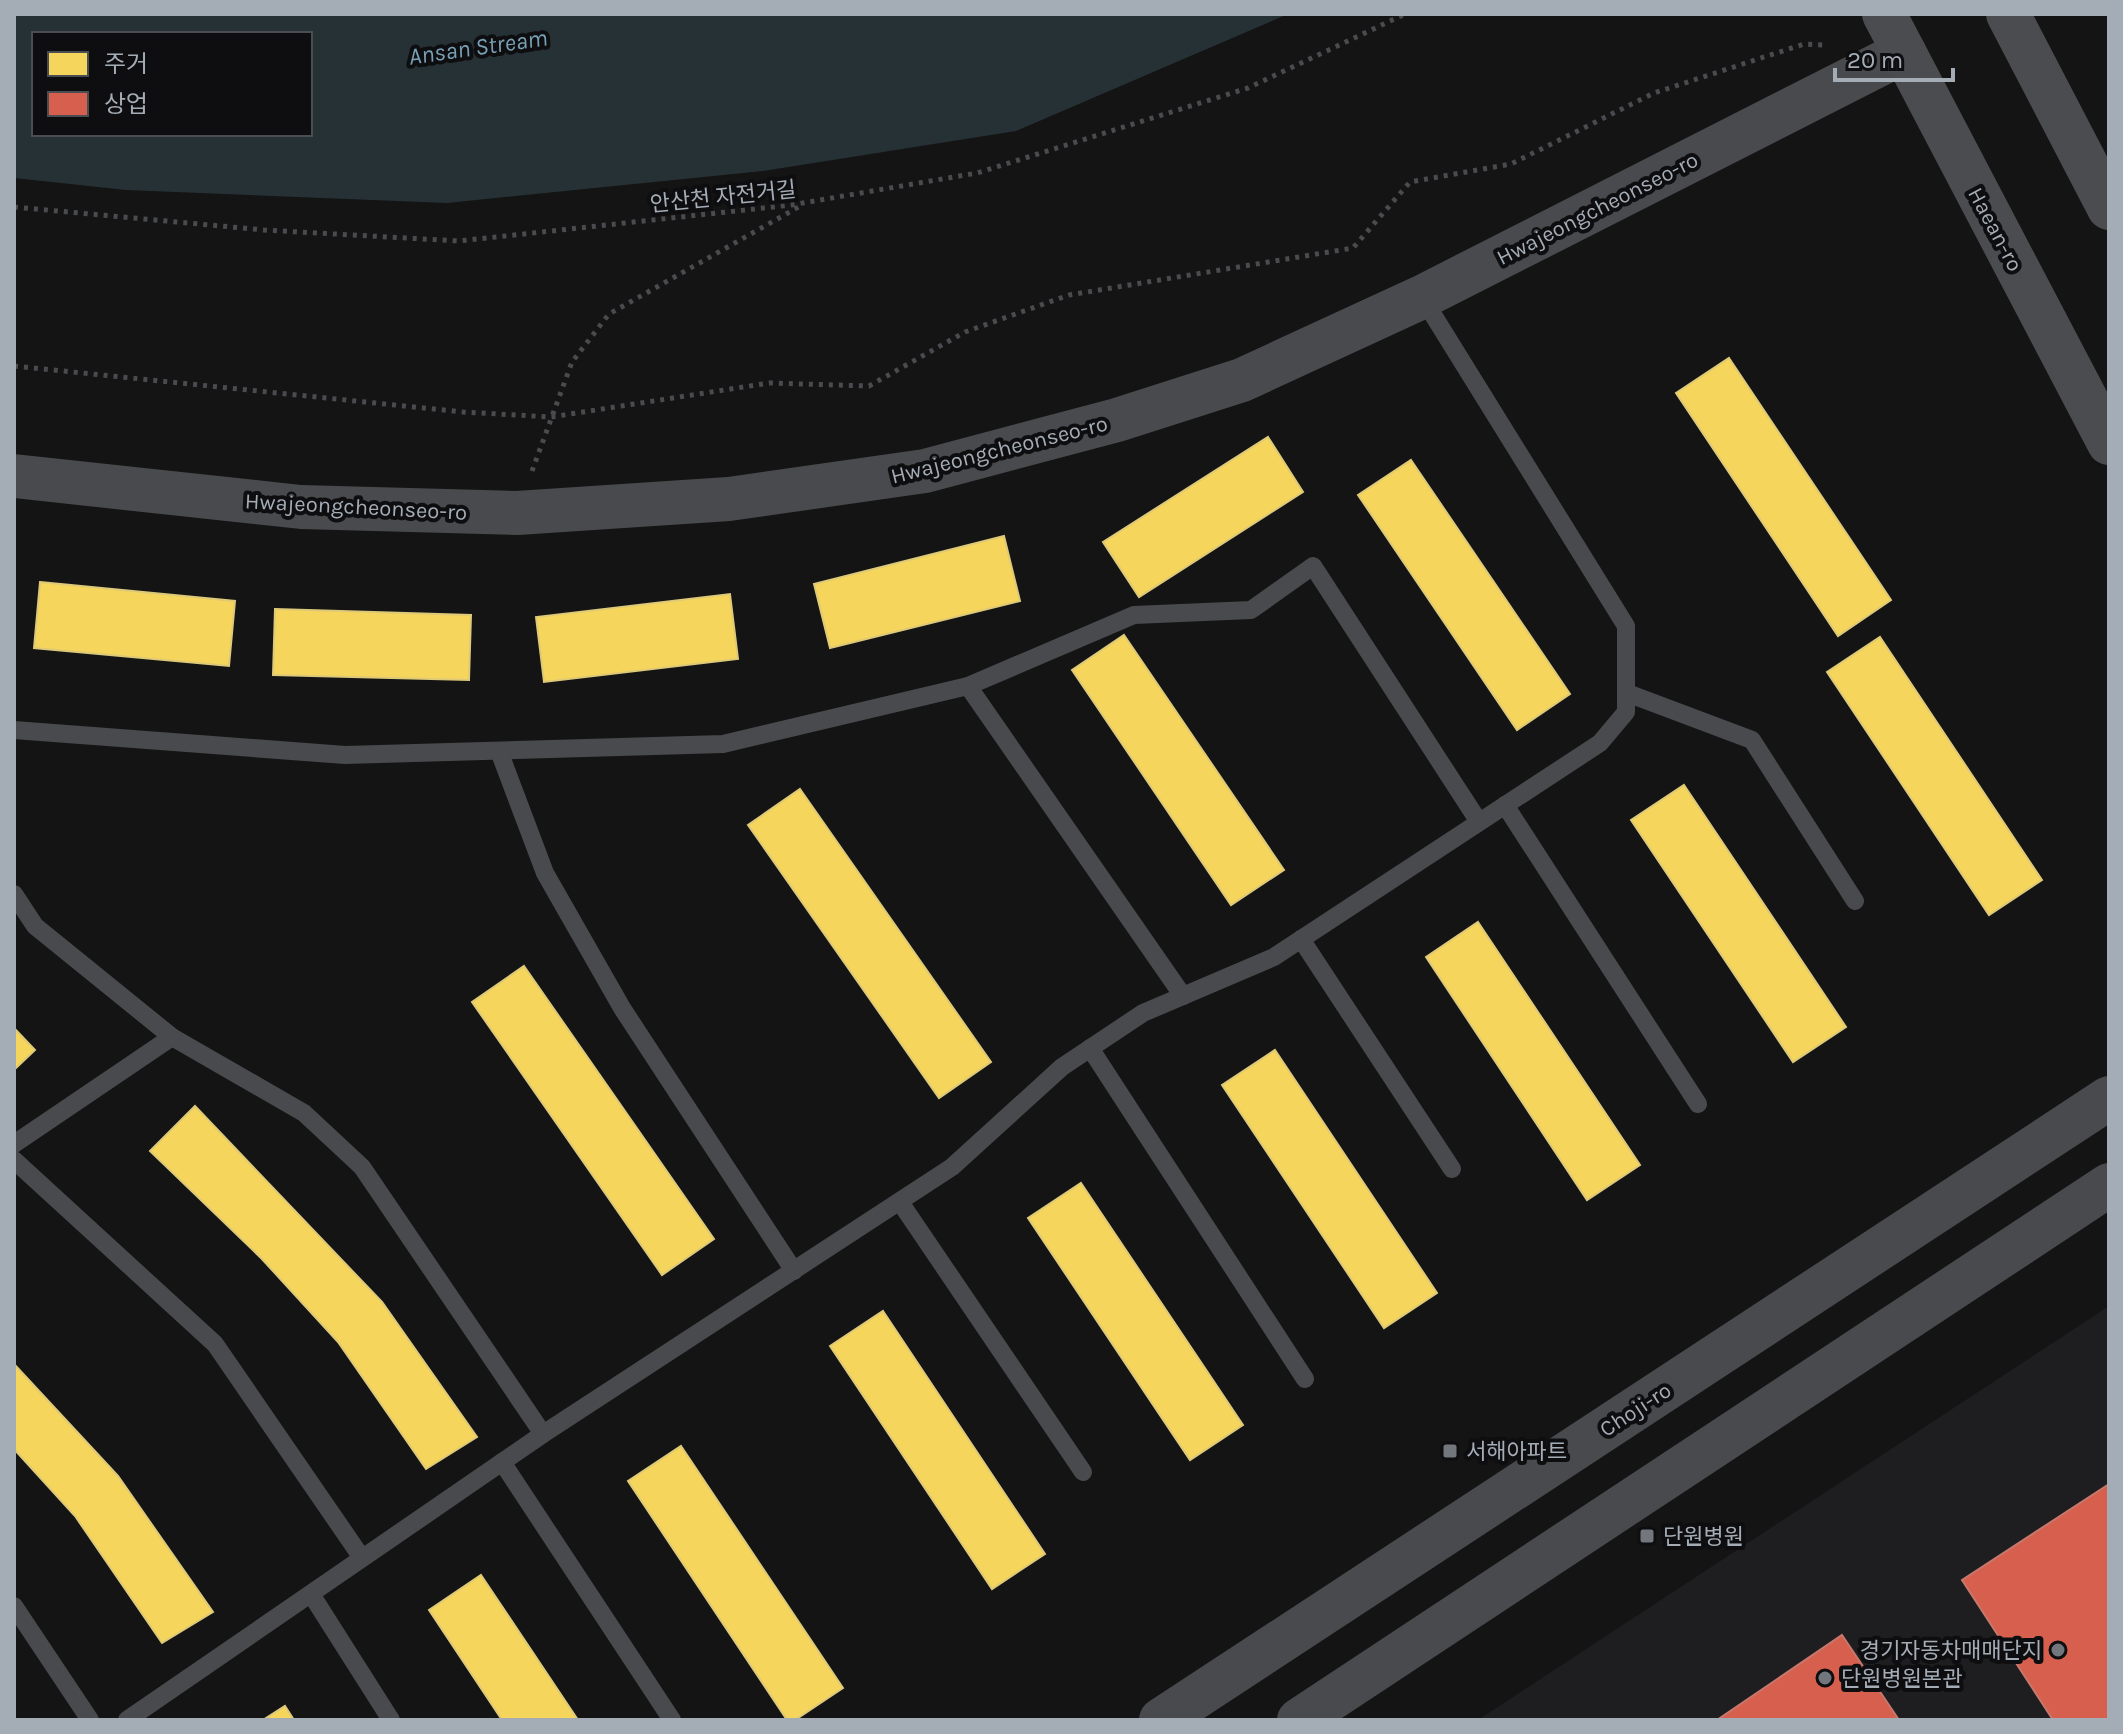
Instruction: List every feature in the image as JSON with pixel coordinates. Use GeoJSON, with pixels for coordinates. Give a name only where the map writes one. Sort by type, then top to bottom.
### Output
{"type":"FeatureCollection","features":[{"type":"Feature","properties":{"kind":"main road"},"geometry":{"type":"LineString","coordinates":[[2008,14],[2109,208]]}},
{"type":"Feature","properties":{"kind":"main road","name":"Haean-ro"},"geometry":{"type":"LineString","coordinates":[[1894,33],[2109,443]]}},
{"type":"Feature","properties":{"kind":"street","name":"Hwajeongcheonseo-ro"},"geometry":{"type":"LineString","coordinates":[[14,476],[301,507],[517,513],[729,499],[925,471],[1117,420],[1242,380],[1422,297],[1894,33]]}},
{"type":"Feature","properties":{"kind":"street","name":"Choji-ro"},"geometry":{"type":"LineString","coordinates":[[1161,1720],[2109,1098]]}},
{"type":"Feature","properties":{"kind":"street"},"geometry":{"type":"LineString","coordinates":[[1299,1720],[2109,1185]]}},
{"type":"Feature","properties":{"kind":"lane"},"geometry":{"type":"LineString","coordinates":[[127,1720],[543,1434],[952,1167],[1062,1067],[1090,1048],[1143,1013],[1274,957],[1600,743],[1626,712],[1626,626],[1422,297]]}},
{"type":"Feature","properties":{"kind":"lane"},"geometry":{"type":"LineString","coordinates":[[14,730],[345,755],[723,744],[968,686],[1134,615],[1251,610],[1313,566],[1479,822]]}},
{"type":"Feature","properties":{"kind":"lane"},"geometry":{"type":"LineString","coordinates":[[968,686],[1183,996]]}},
{"type":"Feature","properties":{"kind":"lane"},"geometry":{"type":"LineString","coordinates":[[1627,693],[1752,740],[1855,901]]}},
{"type":"Feature","properties":{"kind":"lane"},"geometry":{"type":"LineString","coordinates":[[499,751],[545,873],[622,1008],[794,1271]]}},
{"type":"Feature","properties":{"kind":"lane"},"geometry":{"type":"LineString","coordinates":[[1505,805],[1698,1104]]}},
{"type":"Feature","properties":{"kind":"lane"},"geometry":{"type":"LineString","coordinates":[[14,894],[35,926],[172,1037],[304,1113],[362,1167],[543,1434]]}},
{"type":"Feature","properties":{"kind":"lane"},"geometry":{"type":"LineString","coordinates":[[1301,939],[1452,1169]]}},
{"type":"Feature","properties":{"kind":"lane"},"geometry":{"type":"LineString","coordinates":[[14,1144],[172,1037]]}},
{"type":"Feature","properties":{"kind":"lane"},"geometry":{"type":"LineString","coordinates":[[1090,1048],[1305,1379]]}},
{"type":"Feature","properties":{"kind":"lane"},"geometry":{"type":"LineString","coordinates":[[14,1160],[215,1344],[362,1558]]}},
{"type":"Feature","properties":{"kind":"lane"},"geometry":{"type":"LineString","coordinates":[[900,1202],[1083,1472]]}},
{"type":"Feature","properties":{"kind":"lane"},"geometry":{"type":"LineString","coordinates":[[502,1462],[672,1720]]}},
{"type":"Feature","properties":{"kind":"lane"},"geometry":{"type":"LineString","coordinates":[[311,1594],[391,1720]]}},
{"type":"Feature","properties":{"kind":"lane"},"geometry":{"type":"LineString","coordinates":[[14,1606],[90,1720]]}},
{"type":"Feature","properties":{"kind":"path","name":"안산천 자전거길"},"geometry":{"type":"LineString","coordinates":[[14,207],[264,230],[459,241],[807,203],[977,173],[1248,88],[1405,14]]}},
{"type":"Feature","properties":{"kind":"path"},"geometry":{"type":"LineString","coordinates":[[14,366],[463,412],[551,417],[769,383],[869,386],[965,332],[1069,295],[1353,248],[1410,182],[1511,164],[1654,93],[1804,44],[1833,46]]}},
{"type":"Feature","properties":{"kind":"path"},"geometry":{"type":"LineString","coordinates":[[517,513],[572,362],[609,314],[807,203]]}},
{"type":"Feature","properties":{"kind":"shaded area"},"geometry":{"type":"Polygon","coordinates":[[[2109,1306],[2109,1720],[1478,1720],[2109,1306]]]}},
{"type":"Feature","properties":{"kind":"water","name":"Ansan Stream"},"geometry":{"type":"Polygon","coordinates":[[[14,14],[1288,14],[1016,131],[763,171],[447,203],[126,190],[14,178],[14,14]]]}},
{"type":"Feature","properties":{"kind":"building: 주거"},"geometry":{"type":"Polygon","coordinates":[[[1729,358],[1891,600],[1838,636],[1676,393],[1729,358]]]}},
{"type":"Feature","properties":{"kind":"building: 주거"},"geometry":{"type":"Polygon","coordinates":[[[1268,437],[1303,492],[1139,597],[1103,542],[1268,437]]]}},
{"type":"Feature","properties":{"kind":"building: 주거"},"geometry":{"type":"Polygon","coordinates":[[[1411,460],[1570,694],[1517,730],[1358,495],[1411,460]]]}},
{"type":"Feature","properties":{"kind":"building: 주거"},"geometry":{"type":"Polygon","coordinates":[[[1004,536],[1020,601],[830,648],[814,584],[1004,536]]]}},
{"type":"Feature","properties":{"kind":"building: 주거"},"geometry":{"type":"Polygon","coordinates":[[[40,582],[235,601],[229,666],[34,648],[40,582]]]}},
{"type":"Feature","properties":{"kind":"building: 주거"},"geometry":{"type":"Polygon","coordinates":[[[730,594],[738,659],[544,682],[536,617],[730,594]]]}},
{"type":"Feature","properties":{"kind":"building: 주거"},"geometry":{"type":"Polygon","coordinates":[[[275,609],[471,615],[469,680],[273,675],[275,609]]]}},
{"type":"Feature","properties":{"kind":"building: 주거"},"geometry":{"type":"Polygon","coordinates":[[[1124,635],[1284,870],[1231,905],[1072,670],[1124,635]]]}},
{"type":"Feature","properties":{"kind":"building: 주거"},"geometry":{"type":"Polygon","coordinates":[[[1880,637],[2042,880],[1989,915],[1827,672],[1880,637]]]}},
{"type":"Feature","properties":{"kind":"building: 주거"},"geometry":{"type":"Polygon","coordinates":[[[1684,785],[1846,1027],[1793,1062],[1631,820],[1684,785]]]}},
{"type":"Feature","properties":{"kind":"building: 주거"},"geometry":{"type":"Polygon","coordinates":[[[800,789],[991,1062],[939,1098],[748,825],[800,789]]]}},
{"type":"Feature","properties":{"kind":"building: 주거"},"geometry":{"type":"Polygon","coordinates":[[[1478,922],[1640,1165],[1587,1200],[1426,957],[1478,922]]]}},
{"type":"Feature","properties":{"kind":"building: 주거"},"geometry":{"type":"Polygon","coordinates":[[[524,966],[714,1239],[662,1275],[472,1002],[524,966]]]}},
{"type":"Feature","properties":{"kind":"building: 주거"},"geometry":{"type":"Polygon","coordinates":[[[14,1028],[35,1050],[14,1070],[14,1028]]]}},
{"type":"Feature","properties":{"kind":"building: 주거"},"geometry":{"type":"Polygon","coordinates":[[[1275,1050],[1437,1293],[1384,1328],[1222,1085],[1275,1050]]]}},
{"type":"Feature","properties":{"kind":"building: 주거"},"geometry":{"type":"Polygon","coordinates":[[[195,1106],[382,1302],[477,1437],[426,1469],[338,1342],[261,1258],[150,1151],[195,1106]]]}},
{"type":"Feature","properties":{"kind":"building: 주거"},"geometry":{"type":"Polygon","coordinates":[[[1081,1183],[1243,1425],[1190,1460],[1028,1218],[1081,1183]]]}},
{"type":"Feature","properties":{"kind":"building: 주거"},"geometry":{"type":"Polygon","coordinates":[[[883,1311],[1045,1554],[992,1589],[830,1346],[883,1311]]]}},
{"type":"Feature","properties":{"kind":"building: 주거"},"geometry":{"type":"Polygon","coordinates":[[[14,1364],[118,1476],[213,1612],[162,1643],[75,1516],[14,1449],[14,1364]]]}},
{"type":"Feature","properties":{"kind":"building: 주거"},"geometry":{"type":"Polygon","coordinates":[[[681,1446],[843,1688],[795,1720],[787,1720],[628,1481],[681,1446]]]}},
{"type":"Feature","properties":{"kind":"building: 주거"},"geometry":{"type":"Polygon","coordinates":[[[481,1575],[578,1720],[502,1720],[429,1610],[481,1575]]]}},
{"type":"Feature","properties":{"kind":"building: 주거"},"geometry":{"type":"Polygon","coordinates":[[[285,1706],[294,1720],[263,1720],[285,1706]]]}},
{"type":"Feature","properties":{"kind":"building: 상업","name":"경기자동차매매단지"},"geometry":{"type":"Polygon","coordinates":[[[2109,1484],[2109,1720],[2053,1720],[1962,1580],[2109,1484]]]}},
{"type":"Feature","properties":{"kind":"building: 상업","name":"단원병원본관"},"geometry":{"type":"Polygon","coordinates":[[[1842,1635],[1899,1720],[1717,1720],[1842,1635]]]}},
{"type":"Feature","properties":{"kind":"place","name":"서해아파트"},"geometry":{"type":"Point","coordinates":[1450,1451]}},
{"type":"Feature","properties":{"kind":"place","name":"단원병원"},"geometry":{"type":"Point","coordinates":[1647,1536]}},
{"type":"Feature","properties":{"kind":"place","name":"경기자동차매매단지"},"geometry":{"type":"Point","coordinates":[2058,1650]}},
{"type":"Feature","properties":{"kind":"place","name":"단원병원본관"},"geometry":{"type":"Point","coordinates":[1825,1678]}}]}
